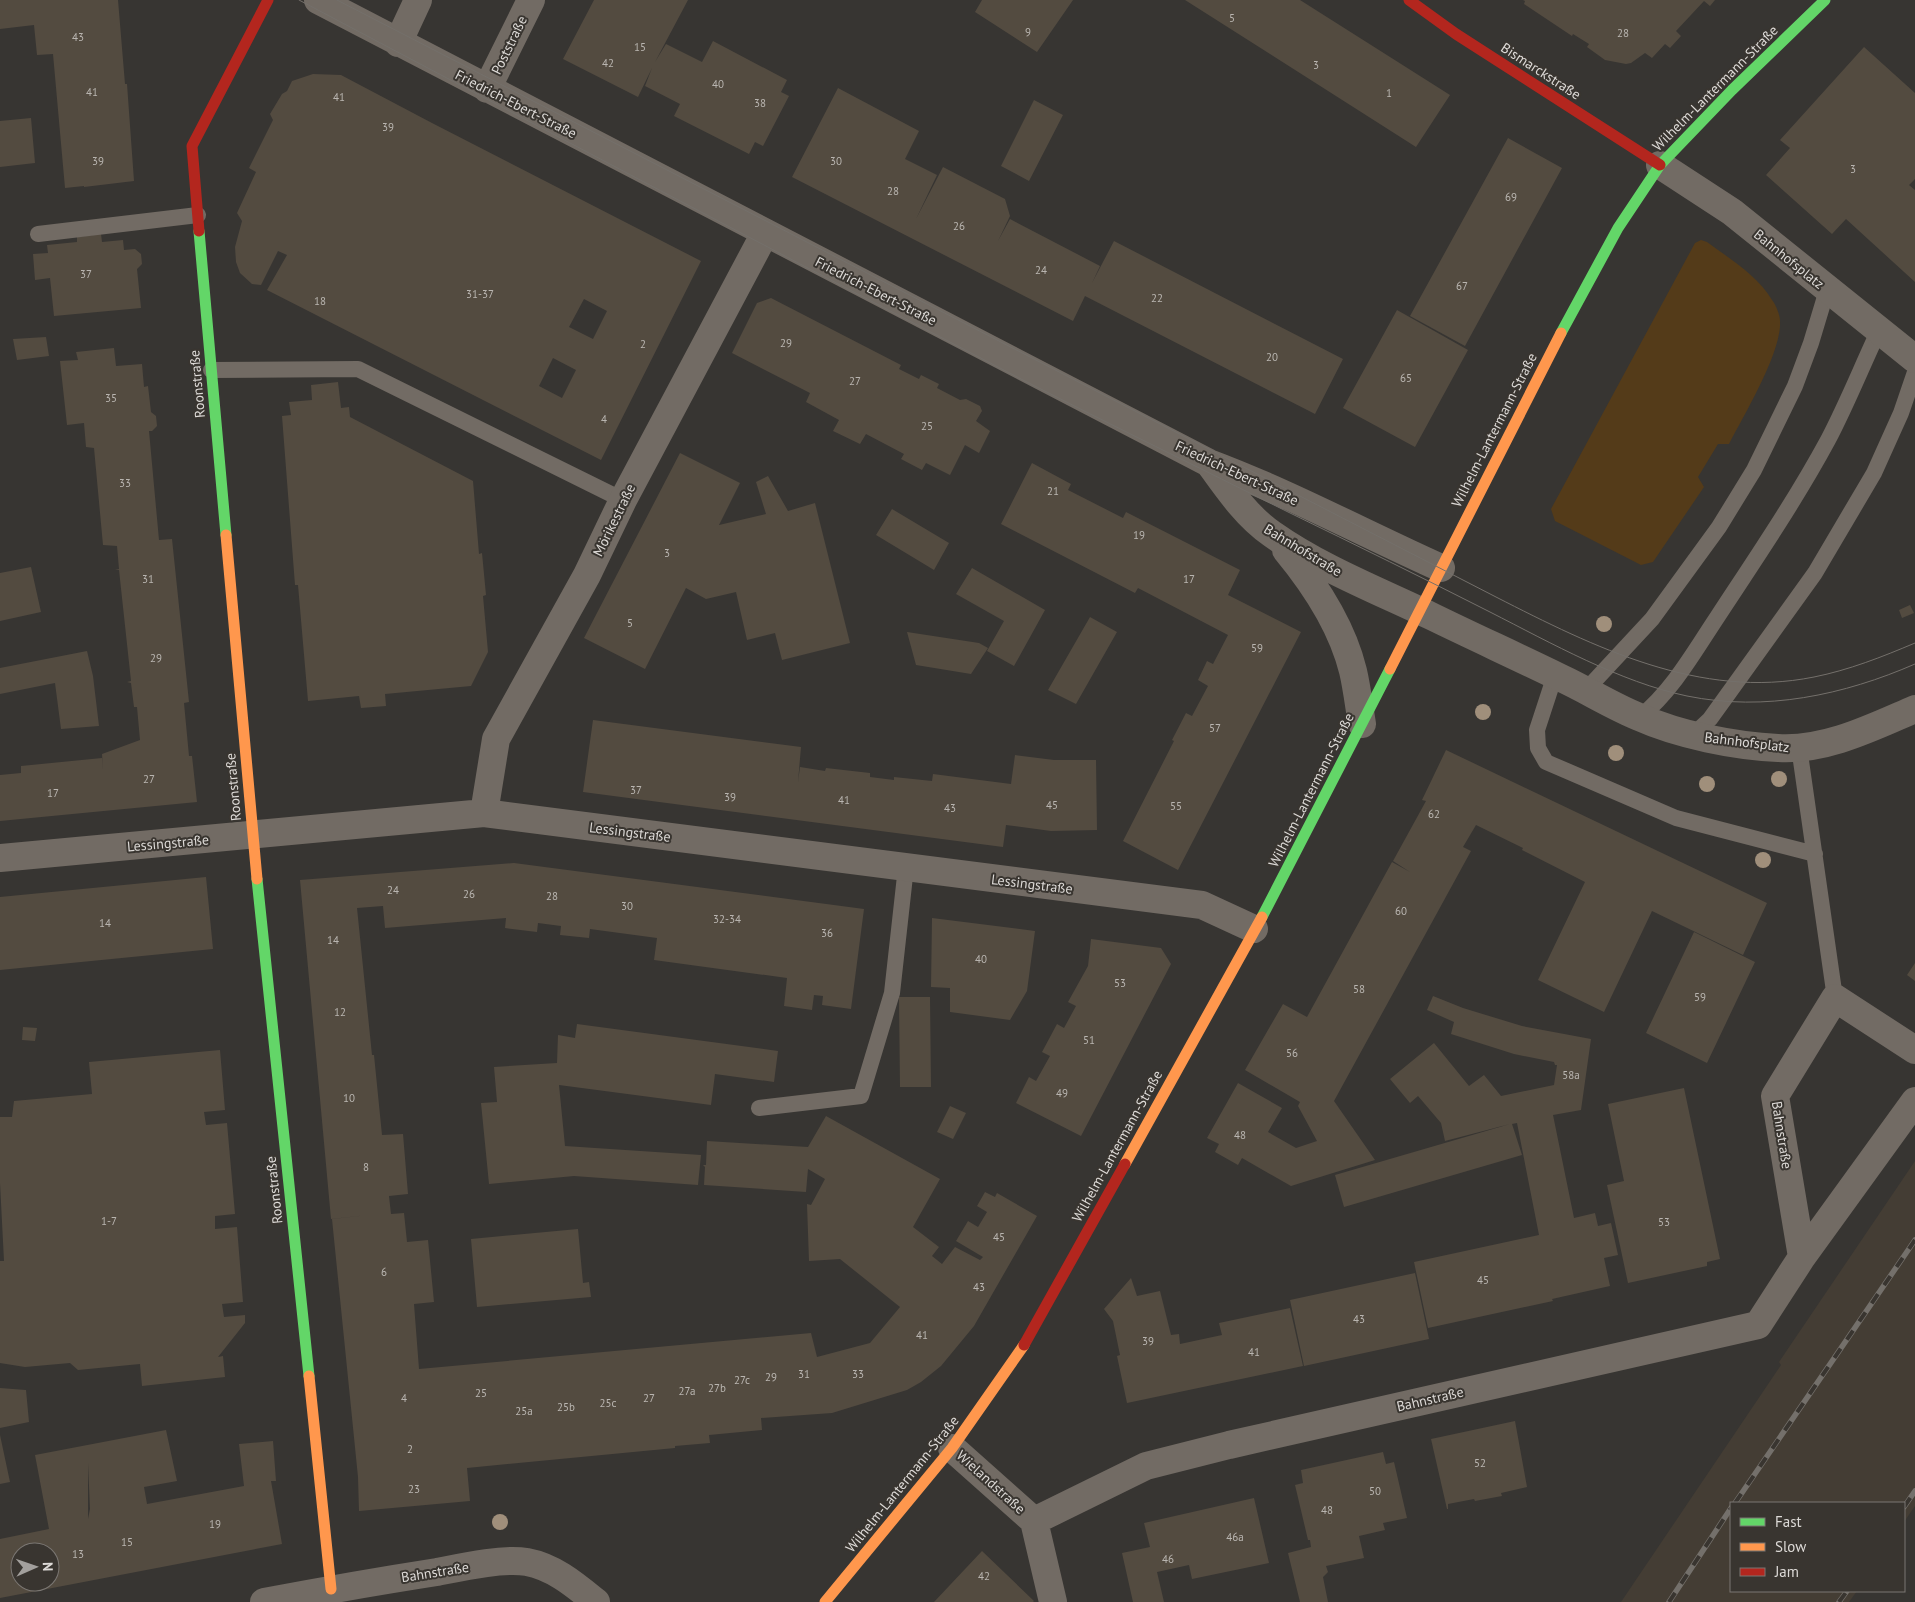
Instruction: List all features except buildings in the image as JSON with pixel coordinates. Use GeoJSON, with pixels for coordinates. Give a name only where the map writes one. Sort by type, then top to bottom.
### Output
{"type":"FeatureCollection","features":[{"type":"Feature","properties":{"kind":"street","name":"Roonstraße"},"geometry":{"type":"LineString","coordinates":[[268,0],[192,146],[252,835],[331,1589]]}},
{"type":"Feature","properties":{"kind":"street","name":"Friedrich-Ebert-Straße"},"geometry":{"type":"LineString","coordinates":[[318,0],[765,234],[1209,463],[1257,481],[1375,539],[1440,568]]}},
{"type":"Feature","properties":{"kind":"street"},"geometry":{"type":"LineString","coordinates":[[398,43],[418,0]]}},
{"type":"Feature","properties":{"kind":"street","name":"Poststraße"},"geometry":{"type":"LineString","coordinates":[[487,89],[531,0]]}},
{"type":"Feature","properties":{"kind":"street","name":"Bismarckstraße"},"geometry":{"type":"LineString","coordinates":[[1409,0],[1456,34],[1660,165]]}},
{"type":"Feature","properties":{"kind":"street","name":"Wilhelm-Lantermann-Straße"},"geometry":{"type":"LineString","coordinates":[[826,1602],[952,1448],[1023,1348],[1268,906],[1568,318],[1618,228],[1660,165],[1732,90],[1824,0]]}},
{"type":"Feature","properties":{"kind":"street","name":"Bahnhofsplatz"},"geometry":{"type":"LineString","coordinates":[[1660,165],[1732,212],[1915,359]]}},
{"type":"Feature","properties":{"kind":"street","name":"Mörikestraße"},"geometry":{"type":"LineString","coordinates":[[484,813],[496,739],[586,575],[623,500],[765,234]]}},
{"type":"Feature","properties":{"kind":"street","name":"Bahnhofstraße"},"geometry":{"type":"LineString","coordinates":[[1209,463],[1229,491],[1250,515],[1272,534],[1329,567],[1419,610]]}},
{"type":"Feature","properties":{"kind":"street"},"geometry":{"type":"LineString","coordinates":[[1272,534],[1307,576],[1334,622],[1352,670],[1362,724]]}},
{"type":"Feature","properties":{"kind":"street","name":"Bahnhofsplatz"},"geometry":{"type":"LineString","coordinates":[[1419,610],[1555,674],[1640,718],[1693,735],[1724,742],[1779,748],[1799,747],[1841,740],[1915,709]]}},
{"type":"Feature","properties":{"kind":"street","name":"Lessingstraße"},"geometry":{"type":"LineString","coordinates":[[0,858],[484,813],[1202,905],[1254,929]]}},
{"type":"Feature","properties":{"kind":"street"},"geometry":{"type":"LineString","coordinates":[[1835,998],[1915,1050]]}},
{"type":"Feature","properties":{"kind":"street","name":"Bahnstraße"},"geometry":{"type":"LineString","coordinates":[[1802,1257],[1775,1096],[1835,998]]}},
{"type":"Feature","properties":{"kind":"street","name":"Bahnstraße"},"geometry":{"type":"LineString","coordinates":[[1034,1521],[1146,1466],[1229,1445],[1758,1325],[1802,1257],[1915,1101]]}},
{"type":"Feature","properties":{"kind":"street","name":"Wielandstraße"},"geometry":{"type":"LineString","coordinates":[[952,1448],[1034,1521],[1054,1602]]}},
{"type":"Feature","properties":{"kind":"street","name":"Bahnstraße"},"geometry":{"type":"LineString","coordinates":[[264,1602],[490,1563],[527,1562],[551,1570],[573,1583],[596,1602]]}},
{"type":"Feature","properties":{"kind":"lane"},"geometry":{"type":"LineString","coordinates":[[38,234],[198,215]]}},
{"type":"Feature","properties":{"kind":"lane"},"geometry":{"type":"LineString","coordinates":[[1586,690],[1652,620],[1719,527],[1754,470],[1795,386],[1811,343],[1827,290]]}},
{"type":"Feature","properties":{"kind":"lane"},"geometry":{"type":"LineString","coordinates":[[1640,718],[1668,691],[1689,661],[1807,476],[1828,439],[1879,330]]}},
{"type":"Feature","properties":{"kind":"lane"},"geometry":{"type":"LineString","coordinates":[[211,370],[358,369],[623,500]]}},
{"type":"Feature","properties":{"kind":"lane"},"geometry":{"type":"LineString","coordinates":[[1693,735],[1723,701],[1815,573],[1874,473],[1901,413],[1915,372]]}},
{"type":"Feature","properties":{"kind":"lane"},"geometry":{"type":"LineString","coordinates":[[1555,674],[1537,730],[1538,748],[1546,762],[1676,818],[1815,854]]}},
{"type":"Feature","properties":{"kind":"lane"},"geometry":{"type":"LineString","coordinates":[[1799,747],[1835,998]]}},
{"type":"Feature","properties":{"kind":"lane"},"geometry":{"type":"LineString","coordinates":[[758,1108],[861,1096],[892,993],[906,867]]}},
{"type":"Feature","properties":{"kind":"shaded area"},"geometry":{"type":"Polygon","coordinates":[[[1701,240],[1707,242],[1742,268],[1766,291],[1779,313],[1779,334],[1769,366],[1729,444],[1718,444],[1698,477],[1704,487],[1653,562],[1641,565],[1555,521],[1551,509],[1695,243],[1701,240]]]}},
{"type":"Feature","properties":{"kind":"shaded area"},"geometry":{"type":"Polygon","coordinates":[[[1915,1161],[1915,1506],[1905,1521],[1905,1502],[1730,1502],[1730,1592],[1856,1592],[1849,1602],[1621,1602],[1781,1365],[1779,1362],[1915,1161]]]}},
{"type":"Feature","properties":{"kind":"tram line"},"geometry":{"type":"LineString","coordinates":[[299,0],[1023,380],[1415,574],[1561,649],[1611,671],[1662,690],[1687,696],[1746,702],[1804,698],[1832,692],[1888,675],[1915,664]]}},
{"type":"Feature","properties":{"kind":"tram line"},"geometry":{"type":"LineString","coordinates":[[337,0],[1533,616],[1610,650],[1649,664],[1689,675],[1730,681],[1772,682],[1814,677],[1840,671],[1915,643]]}},
{"type":"Feature","properties":{"kind":"railway"},"geometry":{"type":"LineString","coordinates":[[1736,1502],[1915,1240]]}},
{"type":"Feature","properties":{"kind":"railway"},"geometry":{"type":"LineString","coordinates":[[1905,1506],[1915,1491]]}},
{"type":"Feature","properties":{"kind":"railway"},"geometry":{"type":"LineString","coordinates":[[1669,1602],[1730,1510]]}},
{"type":"Feature","properties":{"kind":"railway"},"geometry":{"type":"LineString","coordinates":[[1839,1602],[1846,1592]]}},
{"type":"Feature","properties":{"kind":"traffic: fast"},"geometry":{"type":"LineString","coordinates":[[1561,333],[1618,228],[1660,165],[1732,90],[1825,0]]}},
{"type":"Feature","properties":{"kind":"traffic: fast"},"geometry":{"type":"LineString","coordinates":[[199,231],[226,535]]}},
{"type":"Feature","properties":{"kind":"traffic: fast"},"geometry":{"type":"LineString","coordinates":[[1262,917],[1390,669]]}},
{"type":"Feature","properties":{"kind":"traffic: fast"},"geometry":{"type":"LineString","coordinates":[[257,879],[309,1376]]}},
{"type":"Feature","properties":{"kind":"traffic: slow"},"geometry":{"type":"LineString","coordinates":[[1390,669],[1561,333]]}},
{"type":"Feature","properties":{"kind":"traffic: slow"},"geometry":{"type":"LineString","coordinates":[[226,535],[257,879]]}},
{"type":"Feature","properties":{"kind":"traffic: slow"},"geometry":{"type":"LineString","coordinates":[[1125,1164],[1262,917]]}},
{"type":"Feature","properties":{"kind":"traffic: slow"},"geometry":{"type":"LineString","coordinates":[[825,1602],[952,1448],[1024,1345]]}},
{"type":"Feature","properties":{"kind":"traffic: slow"},"geometry":{"type":"LineString","coordinates":[[309,1376],[331,1589]]}},
{"type":"Feature","properties":{"kind":"traffic: jam"},"geometry":{"type":"LineString","coordinates":[[199,231],[192,146],[268,0]]}},
{"type":"Feature","properties":{"kind":"traffic: jam"},"geometry":{"type":"LineString","coordinates":[[1409,0],[1456,34],[1660,165]]}},
{"type":"Feature","properties":{"kind":"traffic: jam"},"geometry":{"type":"LineString","coordinates":[[1024,1345],[1125,1164]]}}]}
